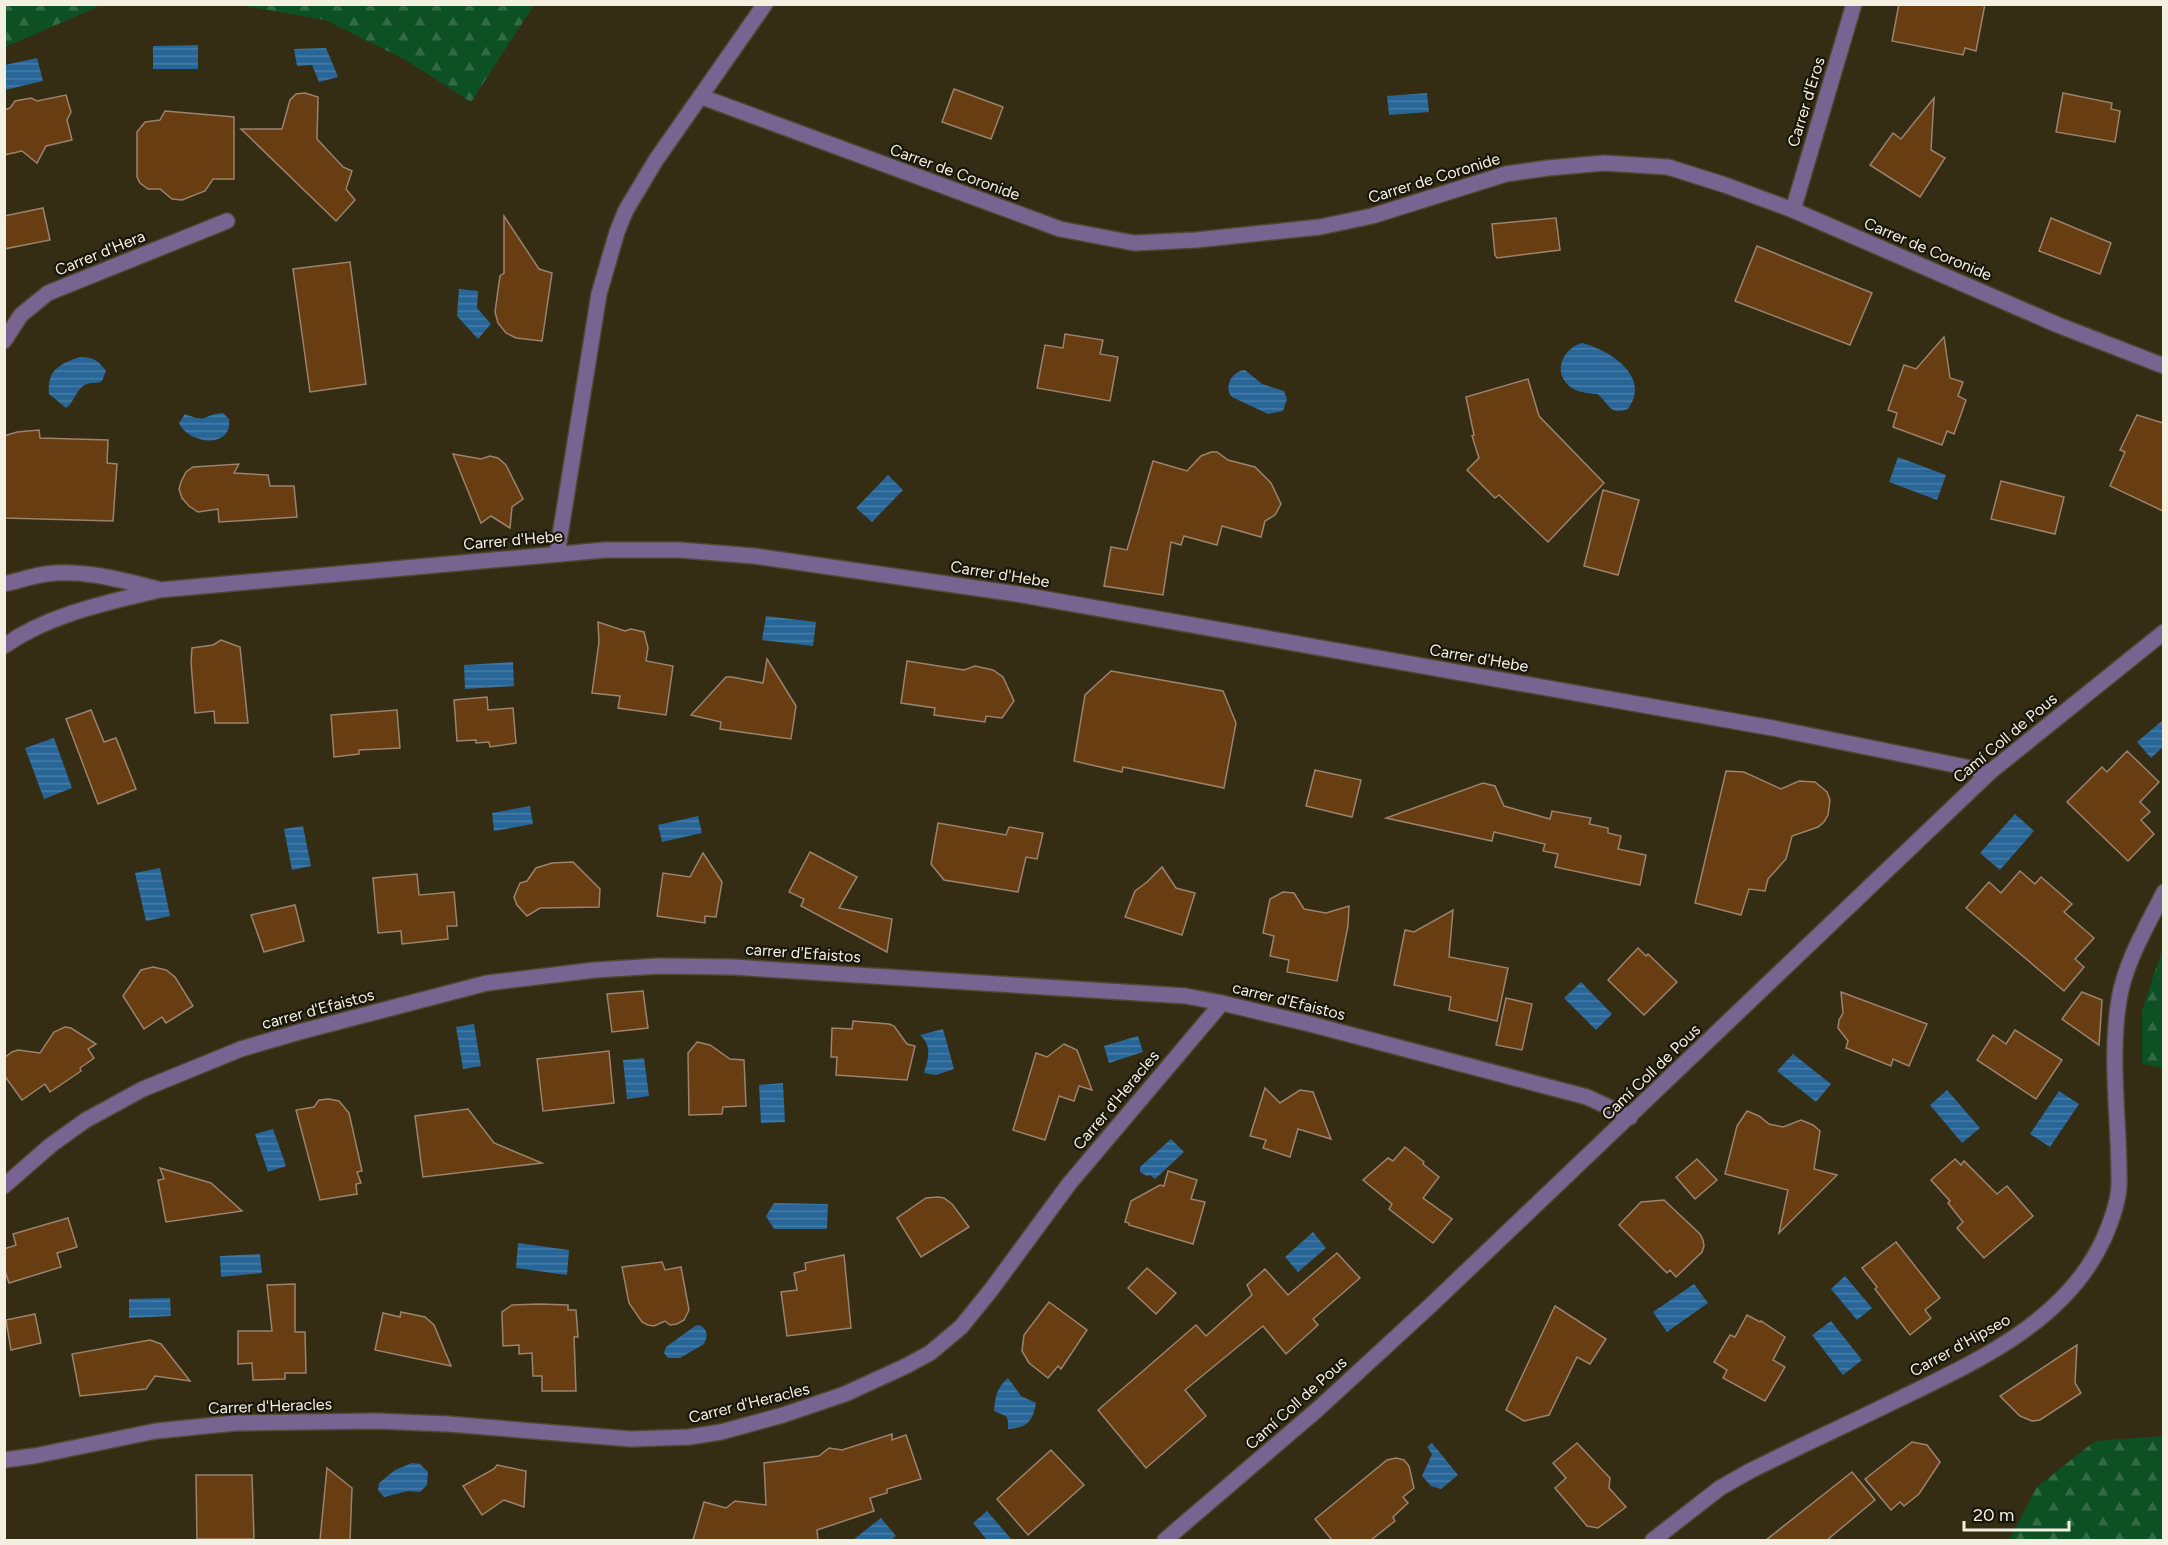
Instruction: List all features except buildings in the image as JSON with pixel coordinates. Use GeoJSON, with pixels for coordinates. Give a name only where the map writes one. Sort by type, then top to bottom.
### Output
{"type":"FeatureCollection","features":[{"type":"Feature","properties":{"kind":"street"},"geometry":{"type":"LineString","coordinates":[[557,554],[598,294],[617,232],[656,160],[765,4]]}},
{"type":"Feature","properties":{"kind":"street","name":"Carrer d'Eros"},"geometry":{"type":"LineString","coordinates":[[1793,210],[1854,4]]}},
{"type":"Feature","properties":{"kind":"street","name":"Carrer de Coronide"},"geometry":{"type":"LineString","coordinates":[[702,97],[1060,229],[1134,243],[1196,240],[1320,227],[1372,216],[1506,174],[1548,168],[1604,163],[1640,164],[1676,169],[1725,184],[1793,210],[2058,326],[2163,366]]}},
{"type":"Feature","properties":{"kind":"street","name":"Carrer d'Hera"},"geometry":{"type":"LineString","coordinates":[[4,340],[21,315],[48,293],[226,221]]}},
{"type":"Feature","properties":{"kind":"street","name":"Carrer d'Hebe"},"geometry":{"type":"LineString","coordinates":[[4,646],[56,619],[98,605],[159,590],[605,550],[680,550],[754,556],[1017,594],[1778,729],[1990,772]]}},
{"type":"Feature","properties":{"kind":"street"},"geometry":{"type":"LineString","coordinates":[[4,584],[46,574],[77,573],[101,576],[159,590]]}},
{"type":"Feature","properties":{"kind":"street","name":"Camí Coll de Pous"},"geometry":{"type":"LineString","coordinates":[[1165,1540],[1361,1369],[1523,1220],[1857,897],[1990,772],[2163,632]]}},
{"type":"Feature","properties":{"kind":"street","name":"Carrer d'Hipseo"},"geometry":{"type":"LineString","coordinates":[[1653,1540],[1720,1488],[1748,1472],[1998,1349],[2056,1303],[2088,1267],[2109,1227],[2119,1188],[2116,1030],[2119,999],[2127,971],[2163,892]]}},
{"type":"Feature","properties":{"kind":"street","name":"carrer d'Efaistos"},"geometry":{"type":"LineString","coordinates":[[4,1186],[51,1145],[86,1120],[143,1089],[241,1049],[487,983],[606,969],[659,966],[732,967],[1174,995],[1222,1003],[1587,1097],[1630,1117]]}},
{"type":"Feature","properties":{"kind":"street","name":"Carrer d'Heracles"},"geometry":{"type":"LineString","coordinates":[[4,1460],[156,1431],[236,1423],[377,1421],[448,1424],[631,1439],[689,1437],[721,1432],[783,1415],[844,1394],[879,1380],[922,1357],[961,1327],[1069,1184],[1222,1003]]}},
{"type":"Feature","properties":{"kind":"green space"},"geometry":{"type":"Polygon","coordinates":[[[5,4],[102,4],[102,5],[5,47],[5,4]]]}},
{"type":"Feature","properties":{"kind":"green space"},"geometry":{"type":"Polygon","coordinates":[[[240,5],[534,5],[471,102],[404,59],[325,20],[240,5]]]}},
{"type":"Feature","properties":{"kind":"green space"},"geometry":{"type":"Polygon","coordinates":[[[2163,947],[2163,1068],[2142,1064],[2142,1011],[2163,947]]]}},
{"type":"Feature","properties":{"kind":"green space"},"geometry":{"type":"Polygon","coordinates":[[[2163,1436],[2163,1540],[1999,1540],[2010,1538],[2037,1487],[2095,1441],[2163,1436]]]}},
{"type":"Feature","properties":{"kind":"water"},"geometry":{"type":"Polygon","coordinates":[[[198,45],[198,69],[153,69],[153,46],[198,45]]]}},
{"type":"Feature","properties":{"kind":"water"},"geometry":{"type":"Polygon","coordinates":[[[326,48],[338,77],[319,82],[312,65],[297,66],[294,49],[326,48]]]}},
{"type":"Feature","properties":{"kind":"water"},"geometry":{"type":"Polygon","coordinates":[[[37,58],[43,81],[5,90],[5,65],[37,58]]]}},
{"type":"Feature","properties":{"kind":"water"},"geometry":{"type":"Polygon","coordinates":[[[1427,93],[1429,112],[1389,115],[1387,96],[1427,93]]]}},
{"type":"Feature","properties":{"kind":"water"},"geometry":{"type":"Polygon","coordinates":[[[459,289],[478,291],[477,308],[491,324],[478,339],[457,316],[459,289]]]}},
{"type":"Feature","properties":{"kind":"water"},"geometry":{"type":"Polygon","coordinates":[[[1582,343],[1615,359],[1631,376],[1635,386],[1634,397],[1628,409],[1616,411],[1597,394],[1578,391],[1566,383],[1561,370],[1564,356],[1582,343]]]}},
{"type":"Feature","properties":{"kind":"water"},"geometry":{"type":"Polygon","coordinates":[[[80,357],[95,360],[106,371],[102,381],[83,386],[66,408],[49,394],[50,379],[60,365],[80,357]]]}},
{"type":"Feature","properties":{"kind":"water"},"geometry":{"type":"Polygon","coordinates":[[[1245,370],[1262,384],[1284,391],[1287,399],[1283,411],[1268,414],[1232,397],[1228,389],[1230,380],[1236,373],[1245,370]]]}},
{"type":"Feature","properties":{"kind":"water"},"geometry":{"type":"Polygon","coordinates":[[[223,413],[229,419],[228,429],[218,439],[200,439],[192,436],[179,423],[185,414],[202,418],[223,413]]]}},
{"type":"Feature","properties":{"kind":"water"},"geometry":{"type":"Polygon","coordinates":[[[1898,457],[1946,475],[1937,500],[1889,482],[1898,457]]]}},
{"type":"Feature","properties":{"kind":"water"},"geometry":{"type":"Polygon","coordinates":[[[888,475],[903,490],[872,522],[856,508],[888,475]]]}},
{"type":"Feature","properties":{"kind":"water"},"geometry":{"type":"Polygon","coordinates":[[[766,616],[816,622],[813,646],[762,640],[766,616]]]}},
{"type":"Feature","properties":{"kind":"water"},"geometry":{"type":"Polygon","coordinates":[[[513,662],[514,686],[465,689],[464,665],[513,662]]]}},
{"type":"Feature","properties":{"kind":"water"},"geometry":{"type":"Polygon","coordinates":[[[2163,720],[2163,747],[2151,758],[2137,742],[2163,720]]]}},
{"type":"Feature","properties":{"kind":"water"},"geometry":{"type":"Polygon","coordinates":[[[54,738],[72,788],[44,799],[25,748],[54,738]]]}},
{"type":"Feature","properties":{"kind":"water"},"geometry":{"type":"Polygon","coordinates":[[[530,806],[533,824],[494,831],[492,813],[530,806]]]}},
{"type":"Feature","properties":{"kind":"water"},"geometry":{"type":"Polygon","coordinates":[[[2015,814],[2034,831],[2000,870],[1980,853],[2015,814]]]}},
{"type":"Feature","properties":{"kind":"water"},"geometry":{"type":"Polygon","coordinates":[[[698,816],[702,833],[662,842],[658,825],[698,816]]]}},
{"type":"Feature","properties":{"kind":"water"},"geometry":{"type":"Polygon","coordinates":[[[303,826],[311,866],[292,870],[284,829],[303,826]]]}},
{"type":"Feature","properties":{"kind":"water"},"geometry":{"type":"Polygon","coordinates":[[[160,868],[170,916],[146,921],[135,873],[160,868]]]}},
{"type":"Feature","properties":{"kind":"water"},"geometry":{"type":"Polygon","coordinates":[[[1581,982],[1612,1014],[1596,1030],[1564,998],[1581,982]]]}},
{"type":"Feature","properties":{"kind":"water"},"geometry":{"type":"Polygon","coordinates":[[[474,1024],[481,1066],[463,1069],[456,1027],[474,1024]]]}},
{"type":"Feature","properties":{"kind":"water"},"geometry":{"type":"Polygon","coordinates":[[[943,1029],[954,1069],[936,1075],[924,1073],[928,1049],[920,1035],[943,1029]]]}},
{"type":"Feature","properties":{"kind":"water"},"geometry":{"type":"Polygon","coordinates":[[[1138,1036],[1143,1052],[1109,1063],[1104,1046],[1138,1036]]]}},
{"type":"Feature","properties":{"kind":"water"},"geometry":{"type":"Polygon","coordinates":[[[1793,1054],[1831,1084],[1816,1102],[1777,1071],[1793,1054]]]}},
{"type":"Feature","properties":{"kind":"water"},"geometry":{"type":"Polygon","coordinates":[[[644,1058],[649,1096],[627,1099],[623,1060],[644,1058]]]}},
{"type":"Feature","properties":{"kind":"water"},"geometry":{"type":"Polygon","coordinates":[[[783,1083],[785,1122],[761,1123],[759,1085],[783,1083]]]}},
{"type":"Feature","properties":{"kind":"water"},"geometry":{"type":"Polygon","coordinates":[[[1947,1090],[1980,1128],[1962,1143],[1930,1105],[1947,1090]]]}},
{"type":"Feature","properties":{"kind":"water"},"geometry":{"type":"Polygon","coordinates":[[[2059,1091],[2079,1104],[2050,1147],[2030,1134],[2059,1091]]]}},
{"type":"Feature","properties":{"kind":"water"},"geometry":{"type":"Polygon","coordinates":[[[273,1129],[286,1166],[268,1172],[255,1134],[273,1129]]]}},
{"type":"Feature","properties":{"kind":"water"},"geometry":{"type":"Polygon","coordinates":[[[1171,1139],[1184,1152],[1155,1179],[1140,1172],[1140,1167],[1171,1139]]]}},
{"type":"Feature","properties":{"kind":"water"},"geometry":{"type":"Polygon","coordinates":[[[774,1203],[828,1204],[827,1229],[774,1229],[766,1216],[774,1203]]]}},
{"type":"Feature","properties":{"kind":"water"},"geometry":{"type":"Polygon","coordinates":[[[1313,1232],[1326,1248],[1298,1272],[1285,1257],[1313,1232]]]}},
{"type":"Feature","properties":{"kind":"water"},"geometry":{"type":"Polygon","coordinates":[[[518,1243],[569,1250],[567,1275],[516,1268],[518,1243]]]}},
{"type":"Feature","properties":{"kind":"water"},"geometry":{"type":"Polygon","coordinates":[[[260,1254],[262,1273],[221,1277],[220,1256],[260,1254]]]}},
{"type":"Feature","properties":{"kind":"water"},"geometry":{"type":"Polygon","coordinates":[[[1845,1276],[1872,1308],[1857,1320],[1831,1289],[1845,1276]]]}},
{"type":"Feature","properties":{"kind":"water"},"geometry":{"type":"Polygon","coordinates":[[[1694,1284],[1708,1303],[1667,1332],[1653,1312],[1694,1284]]]}},
{"type":"Feature","properties":{"kind":"water"},"geometry":{"type":"Polygon","coordinates":[[[170,1298],[171,1316],[129,1318],[129,1299],[170,1298]]]}},
{"type":"Feature","properties":{"kind":"water"},"geometry":{"type":"Polygon","coordinates":[[[1831,1321],[1862,1360],[1843,1375],[1812,1335],[1831,1321]]]}},
{"type":"Feature","properties":{"kind":"water"},"geometry":{"type":"Polygon","coordinates":[[[700,1325],[707,1333],[704,1344],[680,1358],[668,1358],[664,1353],[666,1347],[695,1326],[700,1325]]]}},
{"type":"Feature","properties":{"kind":"water"},"geometry":{"type":"Polygon","coordinates":[[[1008,1378],[1021,1396],[1036,1403],[1028,1423],[1008,1429],[1006,1416],[994,1411],[997,1393],[1008,1378]]]}},
{"type":"Feature","properties":{"kind":"water"},"geometry":{"type":"Polygon","coordinates":[[[1432,1443],[1458,1475],[1441,1489],[1431,1486],[1422,1476],[1432,1454],[1427,1447],[1432,1443]]]}},
{"type":"Feature","properties":{"kind":"water"},"geometry":{"type":"Polygon","coordinates":[[[412,1463],[420,1464],[428,1472],[427,1485],[420,1492],[408,1491],[384,1497],[378,1490],[379,1483],[395,1470],[412,1463]]]}},
{"type":"Feature","properties":{"kind":"water"},"geometry":{"type":"Polygon","coordinates":[[[987,1511],[1012,1540],[987,1540],[973,1523],[987,1511]]]}},
{"type":"Feature","properties":{"kind":"water"},"geometry":{"type":"Polygon","coordinates":[[[881,1518],[896,1536],[891,1540],[853,1540],[881,1518]]]}}]}
